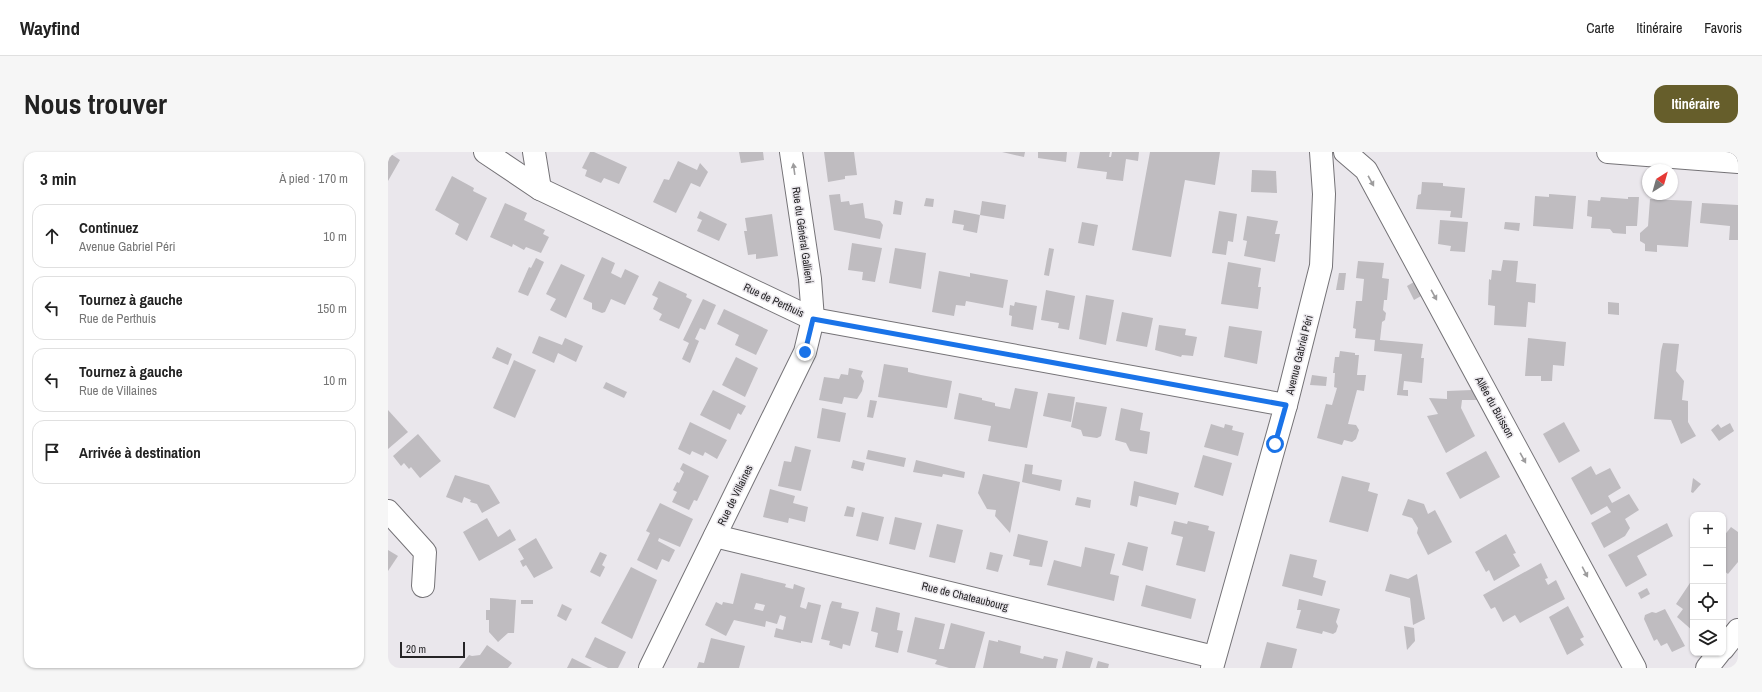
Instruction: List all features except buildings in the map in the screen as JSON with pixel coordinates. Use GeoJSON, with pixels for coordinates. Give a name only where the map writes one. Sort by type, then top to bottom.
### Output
{"type":"FeatureCollection","features":[{"type":"Feature","properties":{"kind":"street","name":"Rue de Perthuis"},"geometry":{"type":"LineString","coordinates":[[485,152],[540,189],[813,319],[1286,405]]}},
{"type":"Feature","properties":{"kind":"street"},"geometry":{"type":"LineString","coordinates":[[534,152],[540,189]]}},
{"type":"Feature","properties":{"kind":"street","name":"Rue du Général Gallieni"},"geometry":{"type":"LineString","coordinates":[[791,152],[810,279],[813,319]]}},
{"type":"Feature","properties":{"kind":"street","name":"Avenue Gabriel Péri"},"geometry":{"type":"LineString","coordinates":[[1213,662],[1286,405],[1321,266],[1324,194],[1321,152]]}},
{"type":"Feature","properties":{"kind":"street","name":"Allée du Buisson"},"geometry":{"type":"LineString","coordinates":[[1346,152],[1368,175],[1635,668]]}},
{"type":"Feature","properties":{"kind":"street"},"geometry":{"type":"LineString","coordinates":[[1608,152],[1738,162]]}},
{"type":"Feature","properties":{"kind":"street","name":"Rue de Villaines"},"geometry":{"type":"LineString","coordinates":[[650,668],[805,352],[813,319]]}},
{"type":"Feature","properties":{"kind":"street"},"geometry":{"type":"LineString","coordinates":[[388,511],[425,552],[423,586]]}},
{"type":"Feature","properties":{"kind":"street","name":"Rue de Chateaubourg"},"geometry":{"type":"LineString","coordinates":[[715,536],[1213,662]]}},
{"type":"Feature","properties":{"kind":"street"},"geometry":{"type":"LineString","coordinates":[[1726,645],[1738,630]]}},
{"type":"Feature","properties":{"kind":"street"},"geometry":{"type":"LineString","coordinates":[[1707,668],[1717,656]]}},
{"type":"Feature","properties":{"kind":"route"},"geometry":{"type":"LineString","coordinates":[[805,352],[813,319],[1286,405],[1275,444]]}}]}
